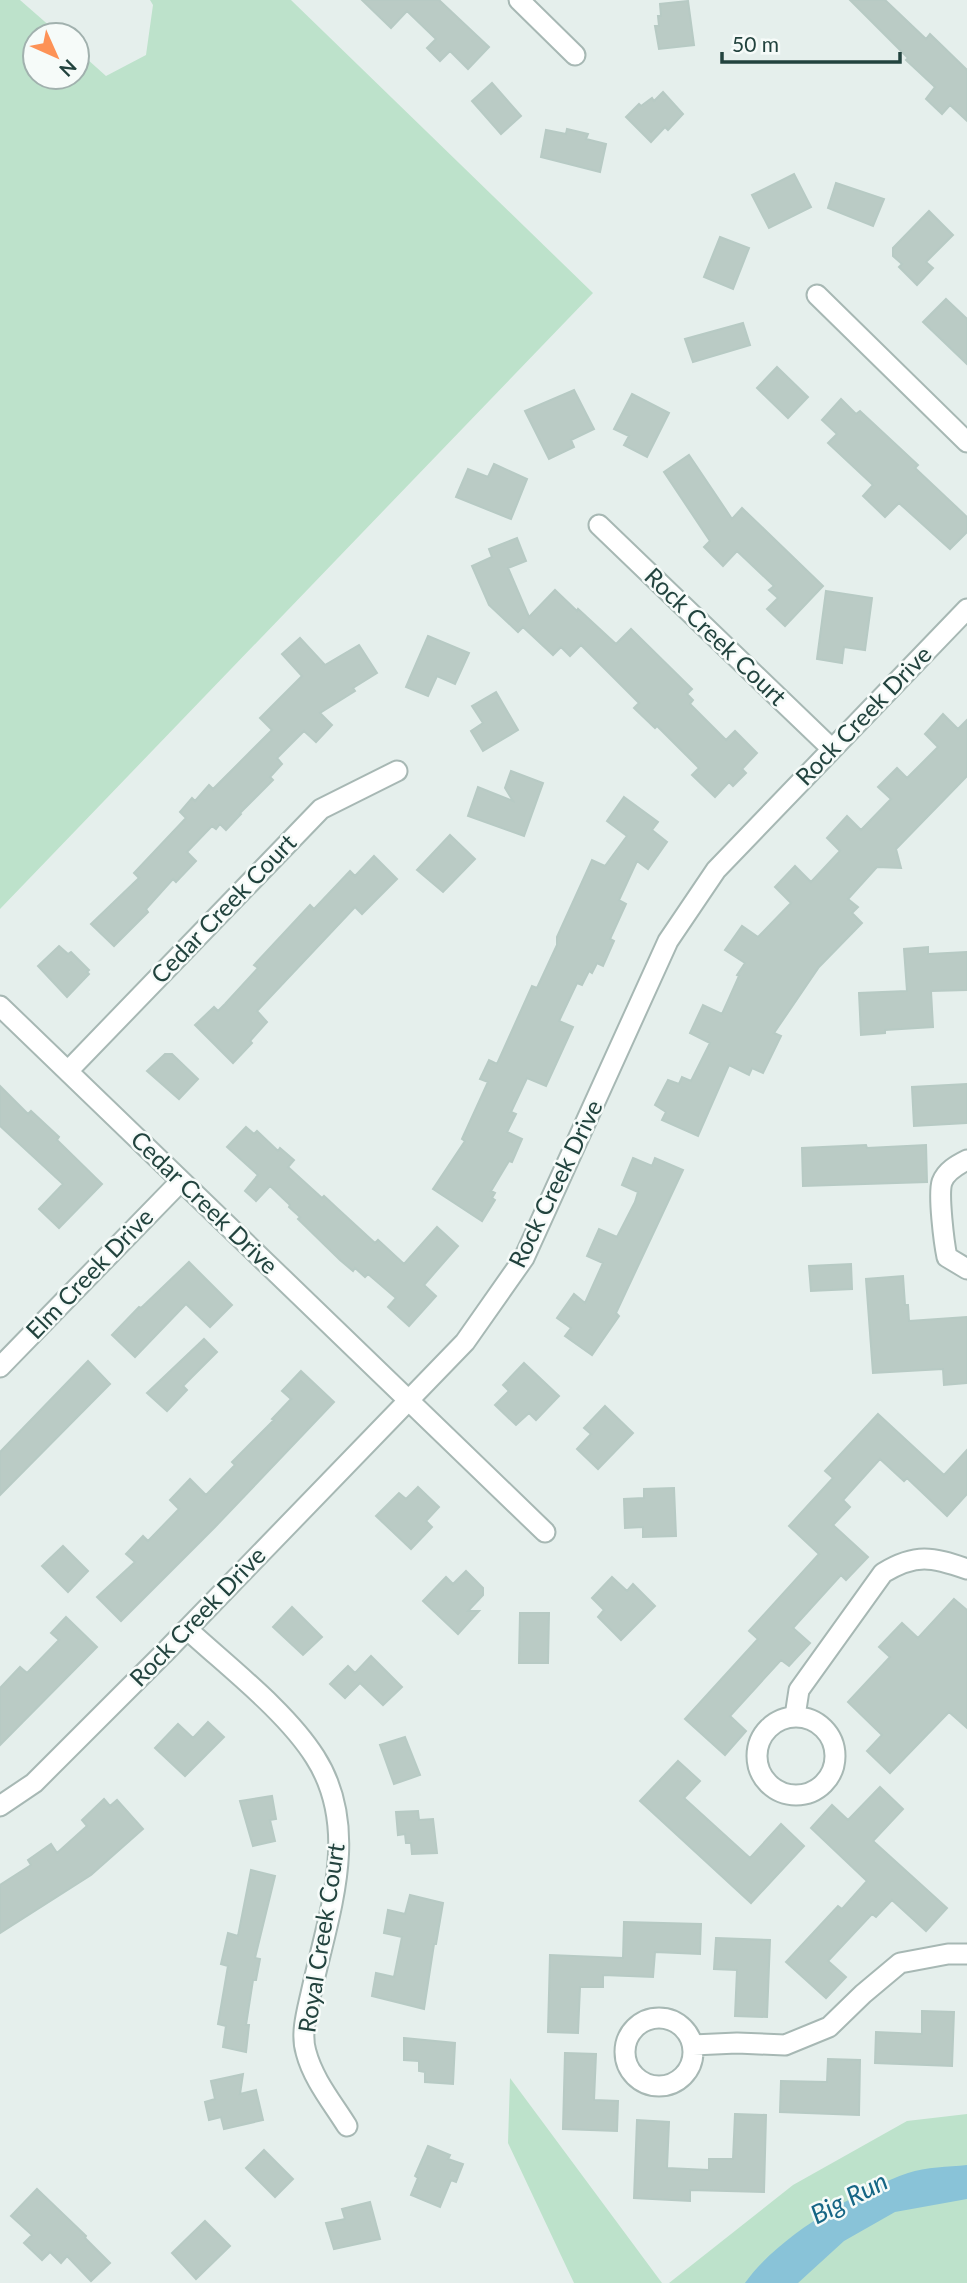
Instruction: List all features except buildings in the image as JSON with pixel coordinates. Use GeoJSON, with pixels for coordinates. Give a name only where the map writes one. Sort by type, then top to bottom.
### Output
{"type":"FeatureCollection","features":[{"type":"Feature","properties":{"kind":"street"},"geometry":{"type":"LineString","coordinates":[[519,0],[575,55]]}},
{"type":"Feature","properties":{"kind":"street"},"geometry":{"type":"LineString","coordinates":[[817,295],[967,442]]}},
{"type":"Feature","properties":{"kind":"street","name":"Rock Creek Court"},"geometry":{"type":"LineString","coordinates":[[599,525],[832,749]]}},
{"type":"Feature","properties":{"kind":"street","name":"Rock Creek Drive"},"geometry":{"type":"LineString","coordinates":[[0,1806],[34,1783],[466,1342],[524,1258],[668,941],[716,870],[967,609]]}},
{"type":"Feature","properties":{"kind":"street","name":"Cedar Creek Court"},"geometry":{"type":"LineString","coordinates":[[68,1071],[321,809],[397,771]]}},
{"type":"Feature","properties":{"kind":"street","name":"Cedar Creek Drive"},"geometry":{"type":"LineString","coordinates":[[0,1006],[545,1532]]}},
{"type":"Feature","properties":{"kind":"street"},"geometry":{"type":"LineString","coordinates":[[967,1160],[954,1166],[941,1183],[947,1256],[967,1269]]}},
{"type":"Feature","properties":{"kind":"street","name":"Elm Creek Drive"},"geometry":{"type":"LineString","coordinates":[[0,1367],[181,1181]]}},
{"type":"Feature","properties":{"kind":"street"},"geometry":{"type":"LineString","coordinates":[[795,1716],[799,1690],[883,1573],[902,1561],[923,1557],[967,1569]]}},
{"type":"Feature","properties":{"kind":"street","name":"Royal Creek Court"},"geometry":{"type":"LineString","coordinates":[[187,1629],[292,1727],[316,1758],[332,1794],[340,1831],[338,1871],[306,2017],[305,2049],[315,2076],[347,2126]]}},
{"type":"Feature","properties":{"kind":"street"},"geometry":{"type":"LineString","coordinates":[[795,1716],[820,1724],[835,1745],[833,1771],[826,1782],[804,1795],[778,1791],[761,1773],[757,1760],[758,1747],[771,1725],[795,1716]]}},
{"type":"Feature","properties":{"kind":"street"},"geometry":{"type":"LineString","coordinates":[[693,2045],[785,2045],[829,2027],[900,1963],[948,1954],[967,1954]]}},
{"type":"Feature","properties":{"kind":"green space"},"geometry":{"type":"Polygon","coordinates":[[[0,0],[20,0],[44,21],[21,21],[21,91],[91,91],[91,63],[106,76],[146,55],[153,5],[150,0],[291,0],[593,293],[0,909],[0,0]]]}},
{"type":"Feature","properties":{"kind":"green space"},"geometry":{"type":"Polygon","coordinates":[[[510,2078],[662,2283],[574,2283],[508,2143],[510,2078]]]}},
{"type":"Feature","properties":{"kind":"green space"},"geometry":{"type":"Polygon","coordinates":[[[967,2114],[967,2283],[669,2283],[793,2185],[907,2121],[967,2114]]]}},
{"type":"Feature","properties":{"kind":"water"},"geometry":{"type":"Polygon","coordinates":[[[967,2165],[967,2199],[895,2212],[844,2241],[798,2283],[745,2283],[759,2266],[797,2233],[865,2191],[915,2171],[967,2165]]]}},
{"type":"Feature","properties":{"kind":"water label","name":"Big Run"},"geometry":{"type":"Point","coordinates":[849,2198]}}]}
